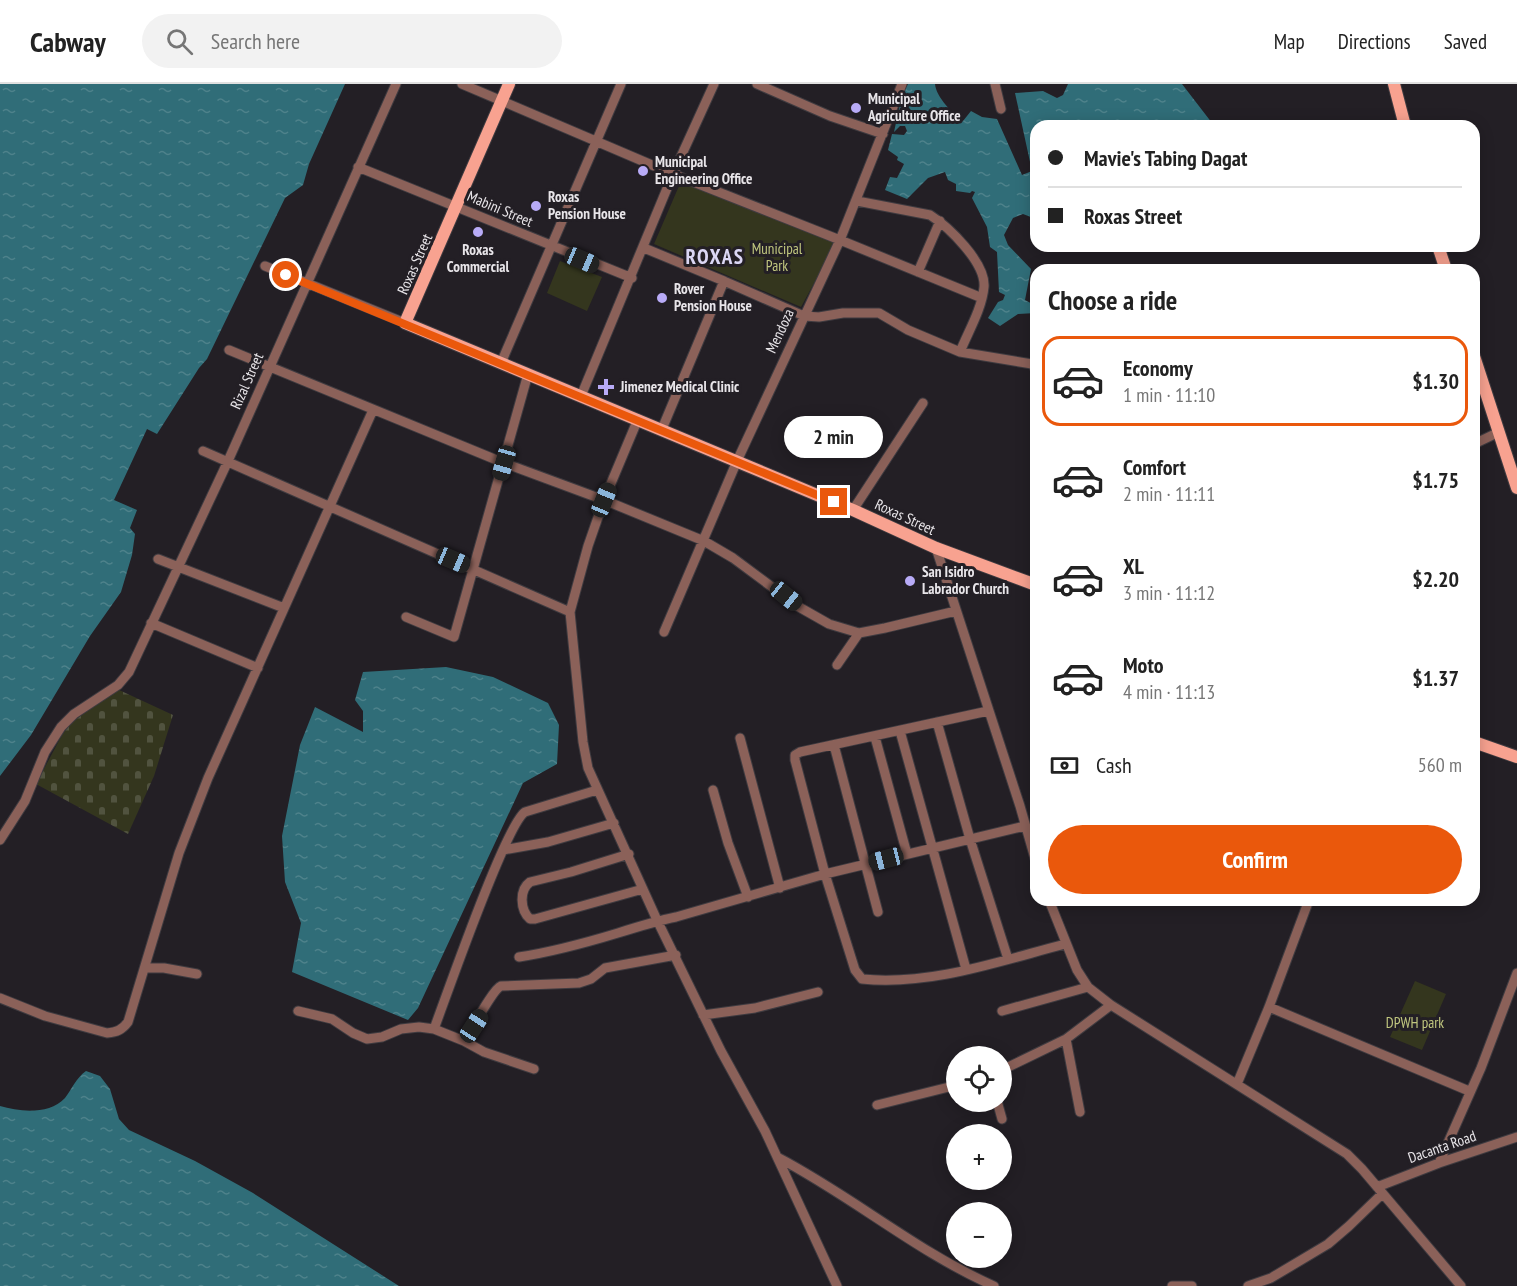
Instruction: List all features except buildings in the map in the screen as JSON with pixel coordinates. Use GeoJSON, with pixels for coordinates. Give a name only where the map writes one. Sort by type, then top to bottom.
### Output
{"type":"FeatureCollection","features":[{"type":"Feature","properties":{"kind":"main road","name":"Roxas Street"},"geometry":{"type":"LineString","coordinates":[[509,84],[405,323],[662,429],[936,548],[1030,583]]}},
{"type":"Feature","properties":{"kind":"main road"},"geometry":{"type":"LineString","coordinates":[[1394,84],[1403,120]]}},
{"type":"Feature","properties":{"kind":"main road"},"geometry":{"type":"LineString","coordinates":[[1480,374],[1517,488]]}},
{"type":"Feature","properties":{"kind":"main road"},"geometry":{"type":"LineString","coordinates":[[1480,744],[1517,757]]}},
{"type":"Feature","properties":{"kind":"street","name":"Rizal Street"},"geometry":{"type":"LineString","coordinates":[[0,840],[25,801],[45,752],[61,728],[74,714],[118,685],[129,672],[228,461],[396,84]]}},
{"type":"Feature","properties":{"kind":"street"},"geometry":{"type":"LineString","coordinates":[[462,84],[673,174],[982,298]]}},
{"type":"Feature","properties":{"kind":"street"},"geometry":{"type":"LineString","coordinates":[[501,363],[621,84]]}},
{"type":"Feature","properties":{"kind":"street"},"geometry":{"type":"LineString","coordinates":[[581,396],[632,278],[673,174],[714,84]]}},
{"type":"Feature","properties":{"kind":"street"},"geometry":{"type":"LineString","coordinates":[[757,84],[830,116],[883,134]]}},
{"type":"Feature","properties":{"kind":"street","name":"Mendoza"},"geometry":{"type":"LineString","coordinates":[[664,632],[737,461],[840,240],[902,84]]}},
{"type":"Feature","properties":{"kind":"street"},"geometry":{"type":"LineString","coordinates":[[994,84],[1001,109]]}},
{"type":"Feature","properties":{"kind":"street","name":"Mabini Street"},"geometry":{"type":"LineString","coordinates":[[358,167],[632,278]]}},
{"type":"Feature","properties":{"kind":"street"},"geometry":{"type":"LineString","coordinates":[[856,201],[925,214],[940,221],[965,247],[976,263],[984,285],[982,298],[960,352]]}},
{"type":"Feature","properties":{"kind":"street"},"geometry":{"type":"LineString","coordinates":[[918,272],[940,221]]}},
{"type":"Feature","properties":{"kind":"street"},"geometry":{"type":"LineString","coordinates":[[644,248],[804,316],[879,313],[908,330],[960,352],[1030,364]]}},
{"type":"Feature","properties":{"kind":"street"},"geometry":{"type":"LineString","coordinates":[[265,266],[405,323]]}},
{"type":"Feature","properties":{"kind":"street"},"geometry":{"type":"LineString","coordinates":[[662,429],[724,281]]}},
{"type":"Feature","properties":{"kind":"street"},"geometry":{"type":"LineString","coordinates":[[230,350],[504,463],[604,500],[704,541],[733,558],[799,607],[829,624],[859,633],[956,610]]}},
{"type":"Feature","properties":{"kind":"street"},"geometry":{"type":"LineString","coordinates":[[406,617],[454,637],[528,374]]}},
{"type":"Feature","properties":{"kind":"street"},"geometry":{"type":"LineString","coordinates":[[853,510],[922,403]]}},
{"type":"Feature","properties":{"kind":"street"},"geometry":{"type":"LineString","coordinates":[[0,998],[65,1023],[107,1033],[124,1028],[128,1022],[179,853],[208,778],[373,410]]}},
{"type":"Feature","properties":{"kind":"street"},"geometry":{"type":"LineString","coordinates":[[638,419],[604,500],[588,546],[570,612],[583,742],[588,768],[657,920],[765,1131],[837,1286]]}},
{"type":"Feature","properties":{"kind":"street"},"geometry":{"type":"LineString","coordinates":[[1480,441],[1499,432]]}},
{"type":"Feature","properties":{"kind":"street"},"geometry":{"type":"LineString","coordinates":[[203,451],[570,612]]}},
{"type":"Feature","properties":{"kind":"street"},"geometry":{"type":"LineString","coordinates":[[936,548],[1030,842]]}},
{"type":"Feature","properties":{"kind":"street"},"geometry":{"type":"LineString","coordinates":[[158,558],[178,568],[284,608]]}},
{"type":"Feature","properties":{"kind":"street"},"geometry":{"type":"LineString","coordinates":[[152,623],[258,668]]}},
{"type":"Feature","properties":{"kind":"street"},"geometry":{"type":"LineString","coordinates":[[837,665],[859,633]]}},
{"type":"Feature","properties":{"kind":"street"},"geometry":{"type":"LineString","coordinates":[[988,711],[800,752],[795,758],[825,874],[855,970],[862,979],[893,980],[966,969],[1065,944]]}},
{"type":"Feature","properties":{"kind":"street"},"geometry":{"type":"LineString","coordinates":[[937,722],[970,839],[1008,959]]}},
{"type":"Feature","properties":{"kind":"street"},"geometry":{"type":"LineString","coordinates":[[900,731],[966,969]]}},
{"type":"Feature","properties":{"kind":"street"},"geometry":{"type":"LineString","coordinates":[[875,737],[907,854]]}},
{"type":"Feature","properties":{"kind":"street"},"geometry":{"type":"LineString","coordinates":[[740,738],[780,888]]}},
{"type":"Feature","properties":{"kind":"street"},"geometry":{"type":"LineString","coordinates":[[834,745],[878,912]]}},
{"type":"Feature","properties":{"kind":"street"},"geometry":{"type":"LineString","coordinates":[[434,1029],[503,850],[521,814],[597,790]]}},
{"type":"Feature","properties":{"kind":"street"},"geometry":{"type":"LineString","coordinates":[[713,790],[728,843],[748,897]]}},
{"type":"Feature","properties":{"kind":"street"},"geometry":{"type":"LineString","coordinates":[[503,850],[548,842],[614,823]]}},
{"type":"Feature","properties":{"kind":"street"},"geometry":{"type":"LineString","coordinates":[[519,957],[588,942],[657,920],[676,917],[825,874],[1025,826]]}},
{"type":"Feature","properties":{"kind":"street"},"geometry":{"type":"LineString","coordinates":[[629,854],[572,872],[530,882],[526,885],[522,895],[524,913],[530,919],[535,919],[643,889]]}},
{"type":"Feature","properties":{"kind":"street"},"geometry":{"type":"LineString","coordinates":[[1051,906],[1065,944],[1088,987],[1111,1005],[1347,1154],[1461,1286]]}},
{"type":"Feature","properties":{"kind":"street"},"geometry":{"type":"LineString","coordinates":[[1237,1084],[1307,906]]}},
{"type":"Feature","properties":{"kind":"street"},"geometry":{"type":"LineString","coordinates":[[464,1041],[495,989],[501,986],[579,983],[591,979],[605,968],[676,955]]}},
{"type":"Feature","properties":{"kind":"street"},"geometry":{"type":"LineString","coordinates":[[145,968],[164,968],[197,974]]}},
{"type":"Feature","properties":{"kind":"street"},"geometry":{"type":"LineString","coordinates":[[1439,1163],[1481,1068],[1517,973]]}},
{"type":"Feature","properties":{"kind":"street"},"geometry":{"type":"LineString","coordinates":[[1002,1011],[1088,987]]}},
{"type":"Feature","properties":{"kind":"street"},"geometry":{"type":"LineString","coordinates":[[704,1015],[755,1008],[818,992]]}},
{"type":"Feature","properties":{"kind":"street"},"geometry":{"type":"LineString","coordinates":[[1012,1065],[1066,1039],[1111,1005]]}},
{"type":"Feature","properties":{"kind":"street"},"geometry":{"type":"LineString","coordinates":[[1269,1007],[1469,1091]]}},
{"type":"Feature","properties":{"kind":"street"},"geometry":{"type":"LineString","coordinates":[[298,1011],[332,1019],[367,1039],[375,1040],[401,1029],[419,1027],[434,1029],[484,1052],[534,1069]]}},
{"type":"Feature","properties":{"kind":"street"},"geometry":{"type":"LineString","coordinates":[[1066,1039],[1080,1112]]}},
{"type":"Feature","properties":{"kind":"street"},"geometry":{"type":"LineString","coordinates":[[877,1105],[946,1088]]}},
{"type":"Feature","properties":{"kind":"street"},"geometry":{"type":"LineString","coordinates":[[1000,1112],[1002,1119]]}},
{"type":"Feature","properties":{"kind":"street","name":"Dacanta Road"},"geometry":{"type":"LineString","coordinates":[[1379,1190],[1439,1163],[1517,1137]]}},
{"type":"Feature","properties":{"kind":"street"},"geometry":{"type":"LineString","coordinates":[[777,1157],[832,1188],[952,1265],[994,1286]]}},
{"type":"Feature","properties":{"kind":"street"},"geometry":{"type":"LineString","coordinates":[[1248,1286],[1271,1278],[1328,1244],[1349,1226],[1379,1190]]}},
{"type":"Feature","properties":{"kind":"street"},"geometry":{"type":"LineString","coordinates":[[1172,1286],[1192,1286]]}},
{"type":"Feature","properties":{"kind":"green space","name":"Municipal Park"},"geometry":{"type":"Polygon","coordinates":[[[682,179],[836,243],[801,307],[654,244],[682,179]]]}},
{"type":"Feature","properties":{"kind":"green space"},"geometry":{"type":"Polygon","coordinates":[[[560,261],[602,277],[587,311],[547,293],[560,261]]]}},
{"type":"Feature","properties":{"kind":"green space"},"geometry":{"type":"Polygon","coordinates":[[[117,689],[173,715],[154,776],[128,834],[36,784],[62,735],[71,723],[117,689]]]}},
{"type":"Feature","properties":{"kind":"green space","name":"DPWH park"},"geometry":{"type":"Polygon","coordinates":[[[1415,981],[1446,994],[1422,1050],[1390,1037],[1415,981]]]}},
{"type":"Feature","properties":{"kind":"water"},"geometry":{"type":"Polygon","coordinates":[[[0,84],[345,84],[309,164],[303,185],[285,198],[207,359],[157,434],[147,429],[114,500],[137,510],[130,528],[135,534],[132,555],[121,592],[90,636],[31,735],[0,776],[0,84]]]}},
{"type":"Feature","properties":{"kind":"water"},"geometry":{"type":"Polygon","coordinates":[[[908,84],[935,84],[942,100],[963,121],[971,111],[982,117],[997,119],[1022,175],[1030,172],[1030,217],[1023,214],[1013,218],[1004,235],[1008,245],[1030,268],[1025,300],[1030,303],[1030,313],[1018,314],[1000,326],[988,318],[1005,295],[999,292],[997,252],[990,247],[987,227],[972,198],[975,192],[956,191],[956,184],[948,180],[945,172],[928,178],[907,199],[885,190],[890,177],[897,178],[904,164],[888,150],[892,134],[904,135],[907,131],[905,126],[900,126],[894,132],[902,95],[908,84]]]}},
{"type":"Feature","properties":{"kind":"water"},"geometry":{"type":"Polygon","coordinates":[[[1068,84],[1182,84],[1210,120],[1030,120],[1030,162],[1015,93],[1043,91],[1057,98],[1063,95],[1068,84]]]}},
{"type":"Feature","properties":{"kind":"water"},"geometry":{"type":"Polygon","coordinates":[[[446,667],[493,677],[548,703],[559,725],[557,764],[523,783],[418,1008],[408,1020],[292,972],[301,923],[285,882],[282,836],[300,745],[315,707],[363,732],[363,711],[355,700],[363,672],[446,667]]]}},
{"type":"Feature","properties":{"kind":"water"},"geometry":{"type":"Polygon","coordinates":[[[86,1071],[100,1076],[110,1089],[119,1119],[129,1130],[195,1161],[253,1193],[399,1286],[0,1286],[0,1106],[25,1111],[51,1107],[65,1098],[86,1071]]]}},
{"type":"Feature","properties":{"kind":"place","name":"Municipal Agriculture Office"},"geometry":{"type":"Point","coordinates":[856,108]}},
{"type":"Feature","properties":{"kind":"place","name":"Municipal Engineering Office"},"geometry":{"type":"Point","coordinates":[643,171]}},
{"type":"Feature","properties":{"kind":"place","name":"Roxas Pension House"},"geometry":{"type":"Point","coordinates":[536,206]}},
{"type":"Feature","properties":{"kind":"place","name":"Roxas Commercial"},"geometry":{"type":"Point","coordinates":[478,232]}},
{"type":"Feature","properties":{"kind":"place","name":"Rover Pension House"},"geometry":{"type":"Point","coordinates":[662,298]}},
{"type":"Feature","properties":{"kind":"place","name":"Jimenez Medical Clinic"},"geometry":{"type":"Point","coordinates":[606,387]}},
{"type":"Feature","properties":{"kind":"place","name":"San Isidro Labrador Church"},"geometry":{"type":"Point","coordinates":[910,581]}},
{"type":"Feature","properties":{"kind":"district","name":"ROXAS"},"geometry":{"type":"Point","coordinates":[715,257]}},
{"type":"Feature","properties":{"kind":"route"},"geometry":{"type":"LineString","coordinates":[[286,275],[834,502]]}}]}
